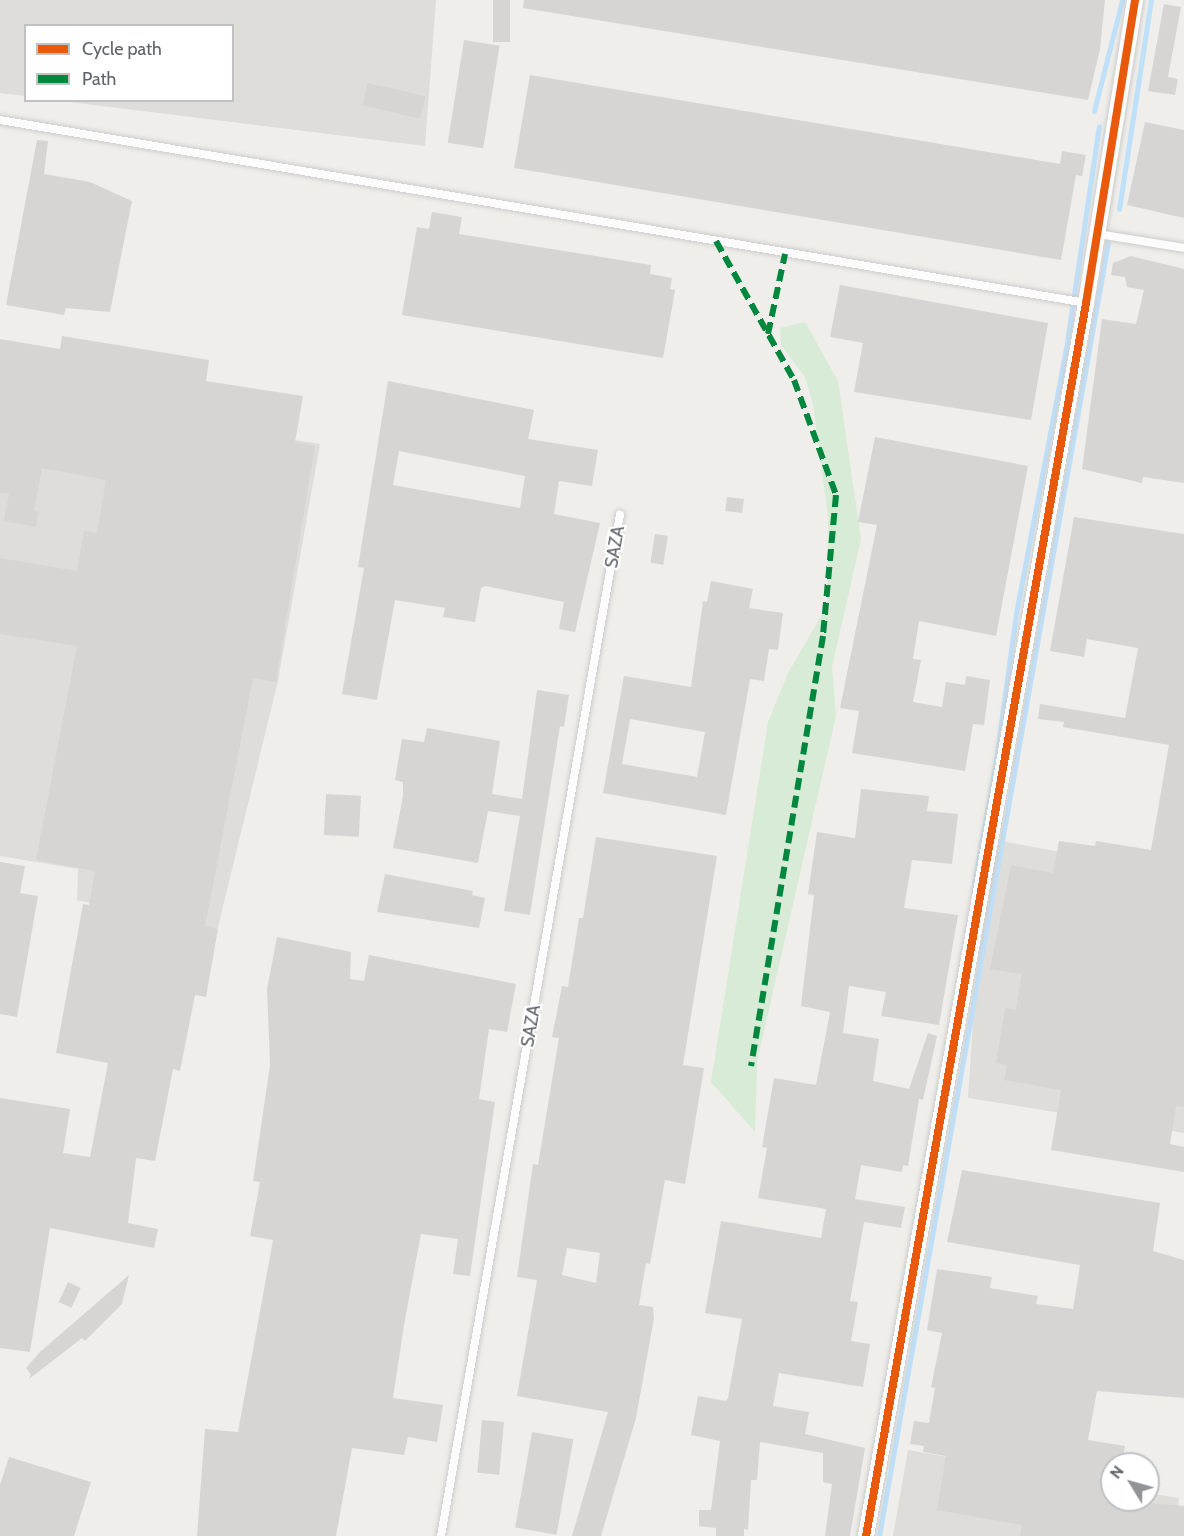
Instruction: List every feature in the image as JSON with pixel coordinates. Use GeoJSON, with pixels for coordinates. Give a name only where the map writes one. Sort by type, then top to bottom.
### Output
{"type":"FeatureCollection","features":[{"type":"Feature","properties":{"kind":"street"},"geometry":{"type":"LineString","coordinates":[[866,1536],[1086,303],[1135,0]]}},
{"type":"Feature","properties":{"kind":"lane"},"geometry":{"type":"LineString","coordinates":[[0,121],[423,194],[544,209],[1086,303]]}},
{"type":"Feature","properties":{"kind":"lane"},"geometry":{"type":"LineString","coordinates":[[1098,234],[1184,248]]}},
{"type":"Feature","properties":{"kind":"lane","name":"SAZA"},"geometry":{"type":"LineString","coordinates":[[441,1536],[620,515]]}},
{"type":"Feature","properties":{"kind":"shaded area"},"geometry":{"type":"Polygon","coordinates":[[[0,0],[436,0],[425,146],[69,102],[234,102],[234,24],[24,24],[24,96],[0,93],[0,0]]]}},
{"type":"Feature","properties":{"kind":"shaded area"},"geometry":{"type":"Polygon","coordinates":[[[0,392],[320,444],[278,681],[217,931],[77,900],[78,869],[0,856],[0,392]]]}},
{"type":"Feature","properties":{"kind":"shaded area"},"geometry":{"type":"Polygon","coordinates":[[[996,840],[1184,875],[1184,1133],[968,1098],[976,974],[996,840]]]}},
{"type":"Feature","properties":{"kind":"shaded area"},"geometry":{"type":"Polygon","coordinates":[[[908,1450],[1100,1484],[1100,1512],[1160,1512],[1160,1495],[1179,1498],[1176,1536],[893,1536],[908,1450]]]}},
{"type":"Feature","properties":{"kind":"green space"},"geometry":{"type":"Polygon","coordinates":[[[805,322],[838,381],[861,539],[832,667],[836,716],[757,1062],[755,1132],[711,1082],[768,722],[788,673],[827,606],[828,515],[813,405],[805,377],[781,345],[780,328],[805,322]]]}},
{"type":"Feature","properties":{"kind":"building"},"geometry":{"type":"Polygon","coordinates":[[[493,0],[510,0],[510,42],[493,42],[493,0]]]}},
{"type":"Feature","properties":{"kind":"building"},"geometry":{"type":"Polygon","coordinates":[[[524,0],[1105,0],[1100,49],[1088,100],[523,8],[524,0]]]}},
{"type":"Feature","properties":{"kind":"building"},"geometry":{"type":"Polygon","coordinates":[[[1164,4],[1181,7],[1168,77],[1178,79],[1175,95],[1148,91],[1164,4]]]}},
{"type":"Feature","properties":{"kind":"building"},"geometry":{"type":"Polygon","coordinates":[[[464,40],[500,46],[483,148],[448,143],[464,40]]]}},
{"type":"Feature","properties":{"kind":"building"},"geometry":{"type":"Polygon","coordinates":[[[530,75],[1060,164],[1062,151],[1086,155],[1082,176],[1076,175],[1061,260],[514,168],[530,75]]]}},
{"type":"Feature","properties":{"kind":"building"},"geometry":{"type":"Polygon","coordinates":[[[368,83],[425,96],[420,119],[363,105],[368,83]]]}},
{"type":"Feature","properties":{"kind":"building"},"geometry":{"type":"Polygon","coordinates":[[[1145,122],[1184,130],[1184,218],[1127,205],[1145,122]]]}},
{"type":"Feature","properties":{"kind":"building"},"geometry":{"type":"Polygon","coordinates":[[[37,140],[48,141],[44,174],[90,182],[132,201],[110,312],[66,308],[64,315],[6,305],[37,140]]]}},
{"type":"Feature","properties":{"kind":"building"},"geometry":{"type":"Polygon","coordinates":[[[432,212],[462,217],[459,234],[651,265],[650,274],[672,278],[670,289],[675,290],[663,358],[402,315],[417,227],[429,229],[432,212]]]}},
{"type":"Feature","properties":{"kind":"building"},"geometry":{"type":"Polygon","coordinates":[[[1131,256],[1184,269],[1184,483],[1143,477],[1142,483],[1082,469],[1102,319],[1136,324],[1144,290],[1127,287],[1125,277],[1111,275],[1113,263],[1131,256]]]}},
{"type":"Feature","properties":{"kind":"building"},"geometry":{"type":"Polygon","coordinates":[[[840,285],[1048,323],[1031,420],[854,392],[863,343],[830,337],[840,285]]]}},
{"type":"Feature","properties":{"kind":"building"},"geometry":{"type":"Polygon","coordinates":[[[62,336],[209,360],[206,381],[303,396],[295,442],[315,446],[276,682],[253,678],[205,926],[218,929],[206,997],[195,995],[180,1071],[173,1069],[155,1161],[136,1158],[128,1223],[158,1229],[154,1248],[50,1228],[30,1352],[0,1348],[0,1098],[70,1109],[63,1153],[90,1157],[108,1063],[56,1053],[83,904],[89,905],[95,871],[36,860],[77,646],[0,634],[0,558],[77,571],[84,531],[97,533],[106,480],[42,468],[34,511],[39,512],[36,527],[4,521],[9,494],[0,493],[0,339],[60,349],[62,336]]]}},
{"type":"Feature","properties":{"kind":"building"},"geometry":{"type":"Polygon","coordinates":[[[388,381],[534,410],[528,439],[598,450],[592,486],[559,481],[554,514],[600,523],[575,632],[559,629],[564,602],[485,586],[481,588],[475,622],[443,617],[445,608],[395,600],[377,700],[342,694],[364,568],[358,567],[388,381]],[[399,451],[393,485],[520,508],[525,476],[399,451]]]}},
{"type":"Feature","properties":{"kind":"building"},"geometry":{"type":"Polygon","coordinates":[[[875,437],[1028,466],[996,636],[919,621],[913,659],[921,660],[913,702],[942,707],[946,682],[965,685],[966,676],[990,680],[984,725],[973,724],[965,771],[852,753],[859,711],[840,708],[877,525],[858,522],[875,437]]]}},
{"type":"Feature","properties":{"kind":"building"},"geometry":{"type":"Polygon","coordinates":[[[727,497],[744,499],[742,513],[725,511],[727,497]]]}},
{"type":"Feature","properties":{"kind":"building"},"geometry":{"type":"Polygon","coordinates":[[[1074,517],[1184,534],[1184,1107],[1176,1106],[1170,1144],[1184,1147],[1184,1172],[1051,1150],[1061,1090],[1004,1080],[1007,1065],[996,1063],[1005,1008],[1016,1010],[1022,974],[990,969],[1011,865],[1053,873],[1059,841],[1095,846],[1096,841],[1151,850],[1169,745],[1063,727],[1064,722],[1038,719],[1040,704],[1125,718],[1138,648],[1087,639],[1084,657],[1050,651],[1074,517]]]}},
{"type":"Feature","properties":{"kind":"building"},"geometry":{"type":"Polygon","coordinates":[[[655,534],[668,536],[663,565],[650,563],[655,534]]]}},
{"type":"Feature","properties":{"kind":"building"},"geometry":{"type":"Polygon","coordinates":[[[711,581],[753,589],[749,608],[783,613],[778,650],[769,649],[764,681],[750,679],[726,815],[603,793],[624,676],[691,687],[703,601],[707,602],[711,581]],[[630,719],[622,764],[697,777],[705,732],[630,719]]]}},
{"type":"Feature","properties":{"kind":"building"},"geometry":{"type":"Polygon","coordinates":[[[537,690],[569,695],[564,727],[560,726],[530,915],[504,911],[520,816],[488,811],[478,863],[393,848],[403,796],[403,782],[395,780],[402,739],[424,742],[427,728],[500,741],[492,794],[522,799],[537,690]]]}},
{"type":"Feature","properties":{"kind":"building"},"geometry":{"type":"Polygon","coordinates":[[[861,789],[929,796],[927,811],[958,814],[952,864],[912,860],[904,908],[958,915],[939,1025],[881,1016],[886,992],[849,986],[843,1033],[879,1039],[873,1081],[909,1089],[928,1033],[937,1036],[923,1100],[919,1099],[908,1166],[903,1165],[902,1172],[861,1165],[855,1199],[905,1207],[901,1228],[864,1222],[850,1301],[858,1302],[851,1341],[870,1344],[863,1387],[779,1373],[773,1406],[809,1412],[805,1434],[865,1448],[850,1536],[825,1536],[832,1484],[823,1482],[823,1453],[760,1442],[757,1480],[751,1480],[748,1530],[744,1529],[744,1536],[716,1536],[716,1528],[699,1526],[699,1510],[711,1510],[720,1441],[691,1435],[698,1396],[726,1401],[728,1398],[742,1319],[705,1313],[721,1221],[821,1238],[826,1209],[758,1198],[767,1148],[762,1147],[774,1078],[816,1085],[830,1012],[801,1006],[814,895],[808,894],[817,832],[855,838],[861,789]]]}},
{"type":"Feature","properties":{"kind":"building"},"geometry":{"type":"Polygon","coordinates":[[[326,794],[361,796],[359,837],[324,835],[326,794]]]}},
{"type":"Feature","properties":{"kind":"building"},"geometry":{"type":"Polygon","coordinates":[[[596,837],[717,856],[683,1065],[704,1068],[685,1184],[665,1180],[650,1264],[646,1263],[639,1305],[653,1307],[654,1318],[636,1418],[601,1536],[572,1536],[608,1412],[517,1396],[537,1280],[517,1277],[533,1164],[538,1165],[559,1038],[552,1037],[562,986],[568,987],[579,918],[583,918],[596,837]],[[567,1248],[562,1275],[596,1283],[600,1253],[567,1248]]]}},
{"type":"Feature","properties":{"kind":"building"},"geometry":{"type":"Polygon","coordinates":[[[0,862],[25,866],[20,893],[38,896],[17,1017],[0,1014],[0,862]]]}},
{"type":"Feature","properties":{"kind":"building"},"geometry":{"type":"Polygon","coordinates":[[[385,874],[473,891],[472,895],[485,898],[479,928],[377,912],[385,874]]]}},
{"type":"Feature","properties":{"kind":"building"},"geometry":{"type":"Polygon","coordinates":[[[277,937],[351,952],[350,979],[364,981],[369,955],[516,984],[507,1032],[489,1029],[479,1099],[495,1102],[470,1276],[453,1274],[458,1239],[421,1234],[404,1325],[393,1398],[443,1405],[437,1442],[408,1437],[404,1455],[352,1448],[336,1536],[197,1536],[205,1429],[238,1432],[273,1240],[250,1236],[260,1182],[253,1181],[270,1065],[267,989],[277,937]]]}},
{"type":"Feature","properties":{"kind":"building"},"geometry":{"type":"Polygon","coordinates":[[[962,1170],[1160,1203],[1153,1251],[1184,1260],[1184,1398],[1097,1391],[1088,1440],[1125,1446],[1124,1452],[1100,1452],[1100,1512],[1160,1512],[1160,1504],[1184,1506],[1184,1536],[1020,1536],[1022,1525],[937,1510],[946,1456],[923,1452],[924,1446],[910,1444],[914,1421],[929,1423],[935,1388],[931,1387],[942,1333],[927,1330],[937,1269],[992,1277],[990,1288],[1038,1296],[1036,1304],[1073,1309],[1080,1265],[947,1242],[962,1170]]]}},
{"type":"Feature","properties":{"kind":"building"},"geometry":{"type":"Polygon","coordinates":[[[129,1275],[122,1304],[85,1341],[82,1338],[29,1379],[31,1374],[26,1368],[40,1352],[129,1275]]]}},
{"type":"Feature","properties":{"kind":"building"},"geometry":{"type":"Polygon","coordinates":[[[68,1282],[81,1288],[71,1308],[59,1302],[68,1282]]]}},
{"type":"Feature","properties":{"kind":"building"},"geometry":{"type":"Polygon","coordinates":[[[482,1420],[504,1422],[499,1475],[477,1473],[482,1420]]]}},
{"type":"Feature","properties":{"kind":"building"},"geometry":{"type":"Polygon","coordinates":[[[532,1432],[573,1439],[557,1535],[515,1528],[532,1432]]]}},
{"type":"Feature","properties":{"kind":"building"},"geometry":{"type":"Polygon","coordinates":[[[9,1457],[91,1482],[74,1536],[0,1536],[0,1485],[9,1457]]]}},
{"type":"Feature","properties":{"kind":"waterway"},"geometry":{"type":"LineString","coordinates":[[1094,111],[1122,0]]}},
{"type":"Feature","properties":{"kind":"waterway"},"geometry":{"type":"LineString","coordinates":[[1119,209],[1151,0]]}},
{"type":"Feature","properties":{"kind":"waterway"},"geometry":{"type":"LineString","coordinates":[[973,890],[996,761],[1016,613],[1067,342],[1099,126]]}},
{"type":"Feature","properties":{"kind":"waterway"},"geometry":{"type":"LineString","coordinates":[[879,1536],[1108,242]]}},
{"type":"Feature","properties":{"kind":"marked path"},"geometry":{"type":"LineString","coordinates":[[716,241],[794,380],[836,495],[823,636],[751,1066]]}},
{"type":"Feature","properties":{"kind":"marked path"},"geometry":{"type":"LineString","coordinates":[[768,334],[785,254]]}},
{"type":"Feature","properties":{"kind":"cycle path"},"geometry":{"type":"LineString","coordinates":[[866,1536],[1086,303],[1135,0]]}}]}
